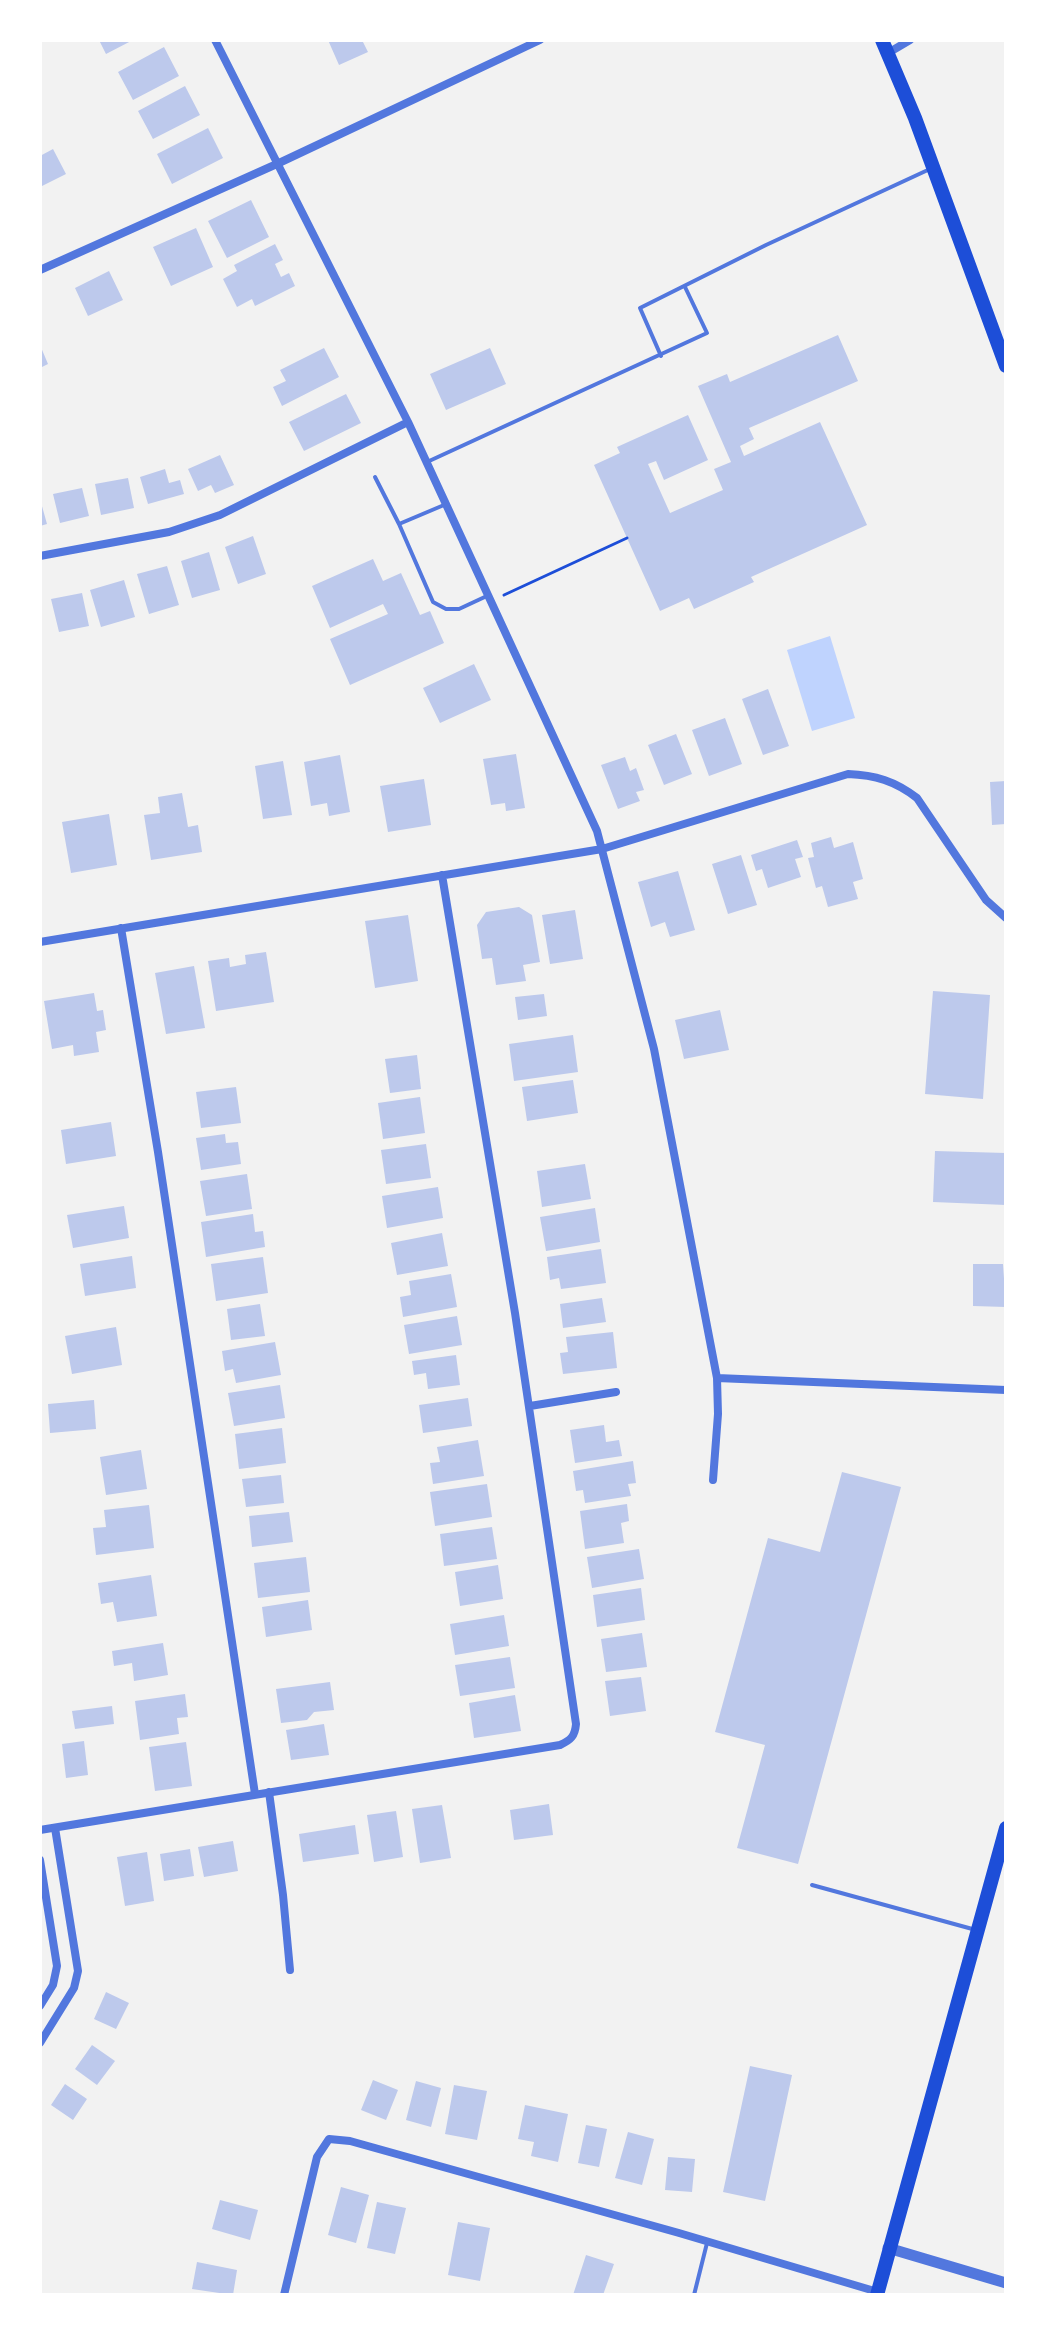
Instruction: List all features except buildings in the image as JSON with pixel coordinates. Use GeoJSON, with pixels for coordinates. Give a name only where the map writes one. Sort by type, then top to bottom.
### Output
{"type":"FeatureCollection","features":[{"type":"Feature","properties":{"kind":"main road"},"geometry":{"type":"LineString","coordinates":[[885,46],[1006,366]]}},
{"type":"Feature","properties":{"kind":"main road"},"geometry":{"type":"LineString","coordinates":[[877,2294],[1006,1828]]}},
{"type":"Feature","properties":{"kind":"street"},"geometry":{"type":"LineString","coordinates":[[215,40],[408,422],[597,831],[654,1049],[717,1378],[718,1414],[713,1480]]}},
{"type":"Feature","properties":{"kind":"street"},"geometry":{"type":"LineString","coordinates":[[40,270],[279,163],[540,40]]}},
{"type":"Feature","properties":{"kind":"street"},"geometry":{"type":"LineString","coordinates":[[885,46],[910,40]]}},
{"type":"Feature","properties":{"kind":"street"},"geometry":{"type":"LineString","coordinates":[[40,556],[195,524],[220,515],[408,422]]}},
{"type":"Feature","properties":{"kind":"street"},"geometry":{"type":"LineString","coordinates":[[40,942],[602,849],[829,778],[866,775],[885,779],[917,798],[986,900],[1006,918]]}},
{"type":"Feature","properties":{"kind":"street"},"geometry":{"type":"LineString","coordinates":[[40,1830],[560,1745],[569,1741],[575,1733],[530,1406],[442,875]]}},
{"type":"Feature","properties":{"kind":"street"},"geometry":{"type":"LineString","coordinates":[[121,928],[255,1794]]}},
{"type":"Feature","properties":{"kind":"street"},"geometry":{"type":"LineString","coordinates":[[717,1378],[1006,1390]]}},
{"type":"Feature","properties":{"kind":"street"},"geometry":{"type":"LineString","coordinates":[[530,1406],[616,1392]]}},
{"type":"Feature","properties":{"kind":"street"},"geometry":{"type":"LineString","coordinates":[[269,1792],[290,1970]]}},
{"type":"Feature","properties":{"kind":"street"},"geometry":{"type":"LineString","coordinates":[[40,2043],[77,1980],[77,1962],[55,1828]]}},
{"type":"Feature","properties":{"kind":"street"},"geometry":{"type":"LineString","coordinates":[[40,1860],[57,1976],[40,2006]]}},
{"type":"Feature","properties":{"kind":"street"},"geometry":{"type":"LineString","coordinates":[[57,1976],[77,1980]]}},
{"type":"Feature","properties":{"kind":"street"},"geometry":{"type":"LineString","coordinates":[[284,2295],[317,2157],[329,2139],[350,2141],[707,2241],[877,2294]]}},
{"type":"Feature","properties":{"kind":"street"},"geometry":{"type":"LineString","coordinates":[[888,2248],[1006,2283]]}},
{"type":"Feature","properties":{"kind":"lane"},"geometry":{"type":"LineString","coordinates":[[661,356],[640,308],[933,167]]}},
{"type":"Feature","properties":{"kind":"lane"},"geometry":{"type":"LineString","coordinates":[[427,462],[707,333],[685,287]]}},
{"type":"Feature","properties":{"kind":"lane"},"geometry":{"type":"LineString","coordinates":[[375,477],[433,602],[446,609],[459,609],[489,595]]}},
{"type":"Feature","properties":{"kind":"lane"},"geometry":{"type":"LineString","coordinates":[[399,524],[447,504]]}},
{"type":"Feature","properties":{"kind":"lane"},"geometry":{"type":"LineString","coordinates":[[812,1885],[979,1931]]}},
{"type":"Feature","properties":{"kind":"lane"},"geometry":{"type":"LineString","coordinates":[[694,2295],[707,2241]]}},
{"type":"Feature","properties":{"kind":"path"},"geometry":{"type":"LineString","coordinates":[[504,595],[627,538]]}},
{"type":"Feature","properties":{"kind":"water"},"geometry":{"type":"Polygon","coordinates":[[[830,636],[855,718],[812,731],[787,650],[830,636]]]}}]}
